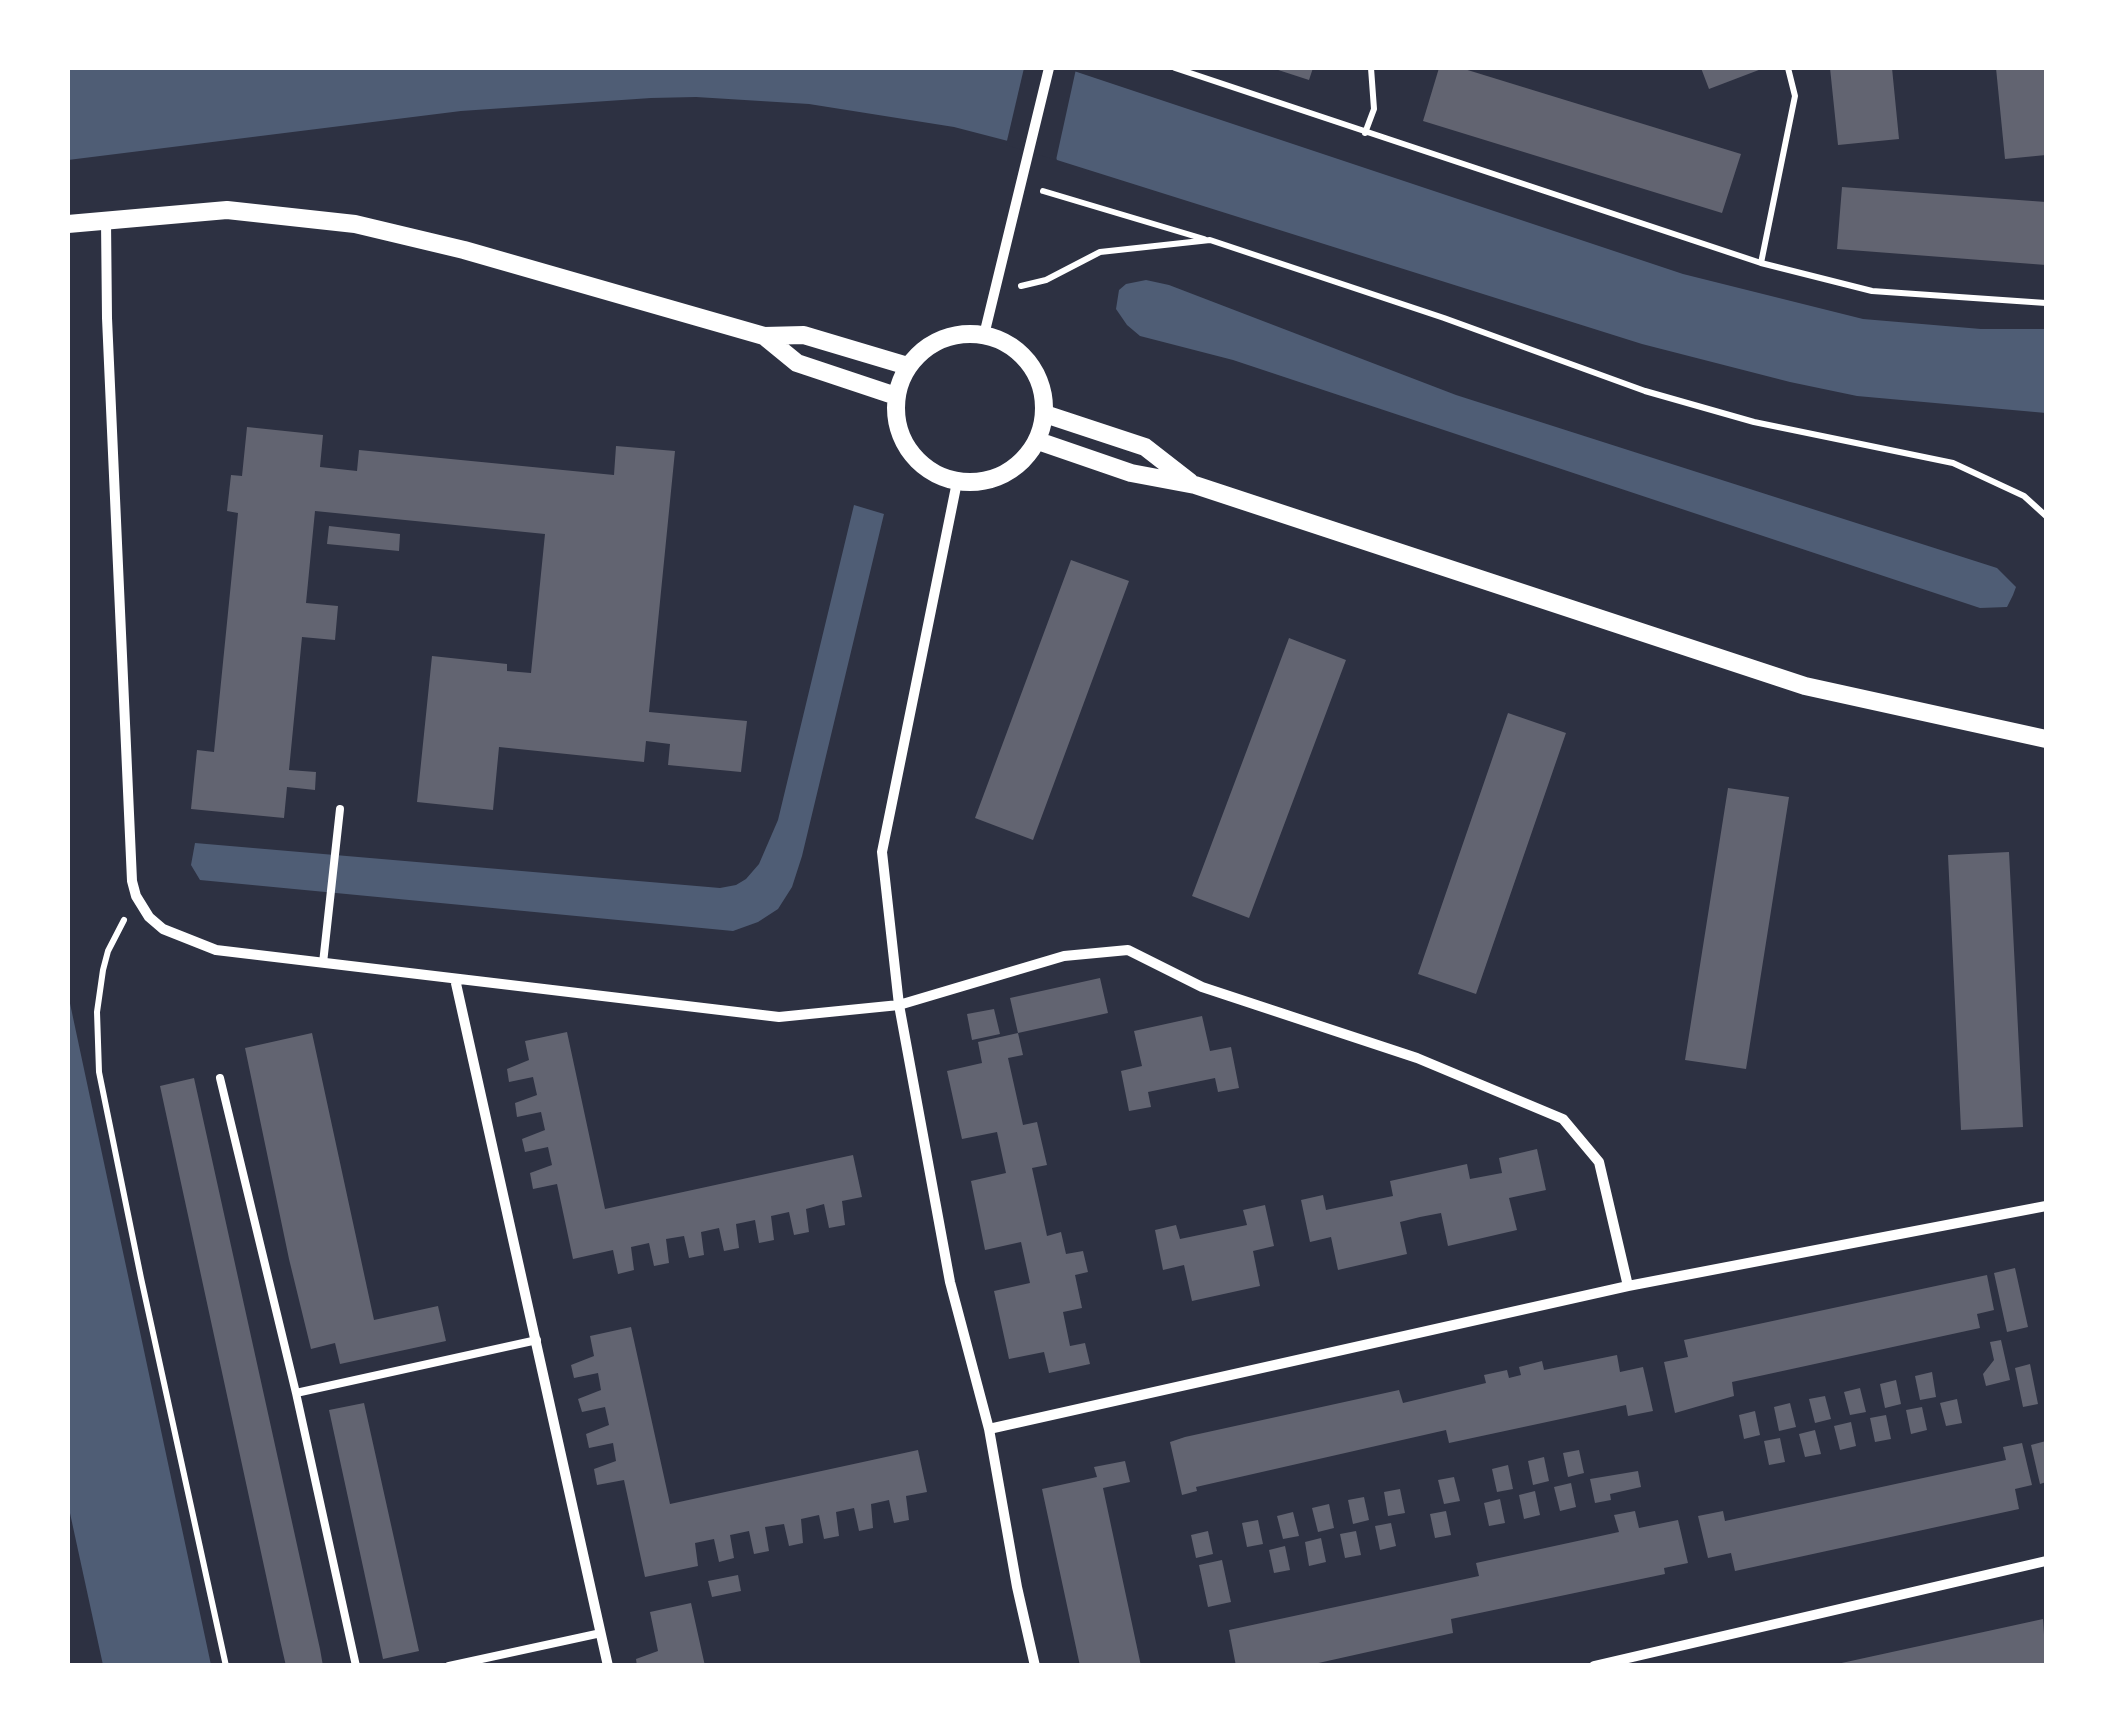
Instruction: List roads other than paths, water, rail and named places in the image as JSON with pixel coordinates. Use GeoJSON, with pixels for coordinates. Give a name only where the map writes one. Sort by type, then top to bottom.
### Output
{"type":"FeatureCollection","features":[{"type":"Feature","properties":{"kind":"street"},"geometry":{"type":"LineString","coordinates":[[984,335],[1049,68]]}},
{"type":"Feature","properties":{"kind":"street"},"geometry":{"type":"LineString","coordinates":[[68,224],[226,210],[356,224],[464,250],[764,336],[804,335],[908,366]]}},
{"type":"Feature","properties":{"kind":"street"},"geometry":{"type":"LineString","coordinates":[[106,221],[132,882],[149,917],[180,938],[216,950],[780,1017],[899,1005],[1064,956],[1128,950],[1202,987],[1417,1058],[1563,1119],[1599,1162],[1628,1286]]}},
{"type":"Feature","properties":{"kind":"street"},"geometry":{"type":"LineString","coordinates":[[956,334],[984,335],[1010,344],[1030,363],[1042,388],[1045,414],[1038,441],[1024,461],[1004,475],[981,482],[957,482],[935,474],[916,460],[903,441],[896,419],[896,396],[908,366],[929,346],[956,334]]}},
{"type":"Feature","properties":{"kind":"street"},"geometry":{"type":"LineString","coordinates":[[764,336],[797,363],[896,396]]}},
{"type":"Feature","properties":{"kind":"street"},"geometry":{"type":"LineString","coordinates":[[1045,414],[1145,447],[1194,485]]}},
{"type":"Feature","properties":{"kind":"street"},"geometry":{"type":"LineString","coordinates":[[1038,441],[1131,473],[1194,485],[1805,686],[2046,739]]}},
{"type":"Feature","properties":{"kind":"street"},"geometry":{"type":"LineString","coordinates":[[957,482],[882,852],[899,1005],[950,1282],[989,1429],[1035,1666]]}},
{"type":"Feature","properties":{"kind":"street"},"geometry":{"type":"LineString","coordinates":[[456,980],[608,1666]]}},
{"type":"Feature","properties":{"kind":"street"},"geometry":{"type":"LineString","coordinates":[[989,1429],[1628,1286],[2046,1206]]}},
{"type":"Feature","properties":{"kind":"street"},"geometry":{"type":"LineString","coordinates":[[1594,1666],[2046,1561]]}},
{"type":"Feature","properties":{"kind":"lane"},"geometry":{"type":"LineString","coordinates":[[323,964],[340,809]]}},
{"type":"Feature","properties":{"kind":"lane"},"geometry":{"type":"LineString","coordinates":[[220,1078],[356,1666]]}},
{"type":"Feature","properties":{"kind":"lane"},"geometry":{"type":"LineString","coordinates":[[296,1394],[537,1340]]}},
{"type":"Feature","properties":{"kind":"lane"},"geometry":{"type":"LineString","coordinates":[[450,1666],[601,1632]]}},
{"type":"Feature","properties":{"kind":"water"},"geometry":{"type":"Polygon","coordinates":[[[68,68],[1065,68],[1683,274],[1863,319],[1981,329],[2046,329],[2046,413],[1857,396],[1642,344],[954,127],[809,104],[651,98],[461,111],[68,160],[68,68]]]}},
{"type":"Feature","properties":{"kind":"water"},"geometry":{"type":"Polygon","coordinates":[[[1146,280],[1169,285],[1456,395],[1997,568],[2016,587],[2007,607],[1980,608],[1233,360],[1140,336],[1116,309],[1119,290],[1126,284],[1146,280]]]}},
{"type":"Feature","properties":{"kind":"water"},"geometry":{"type":"Polygon","coordinates":[[[854,505],[884,514],[802,856],[792,887],[778,909],[758,922],[733,931],[200,880],[191,865],[195,843],[720,888],[736,885],[759,864],[778,820],[854,505]]]}},
{"type":"Feature","properties":{"kind":"water"},"geometry":{"type":"Polygon","coordinates":[[[68,994],[211,1665],[103,1665],[68,1504],[68,994]]]}}]}
